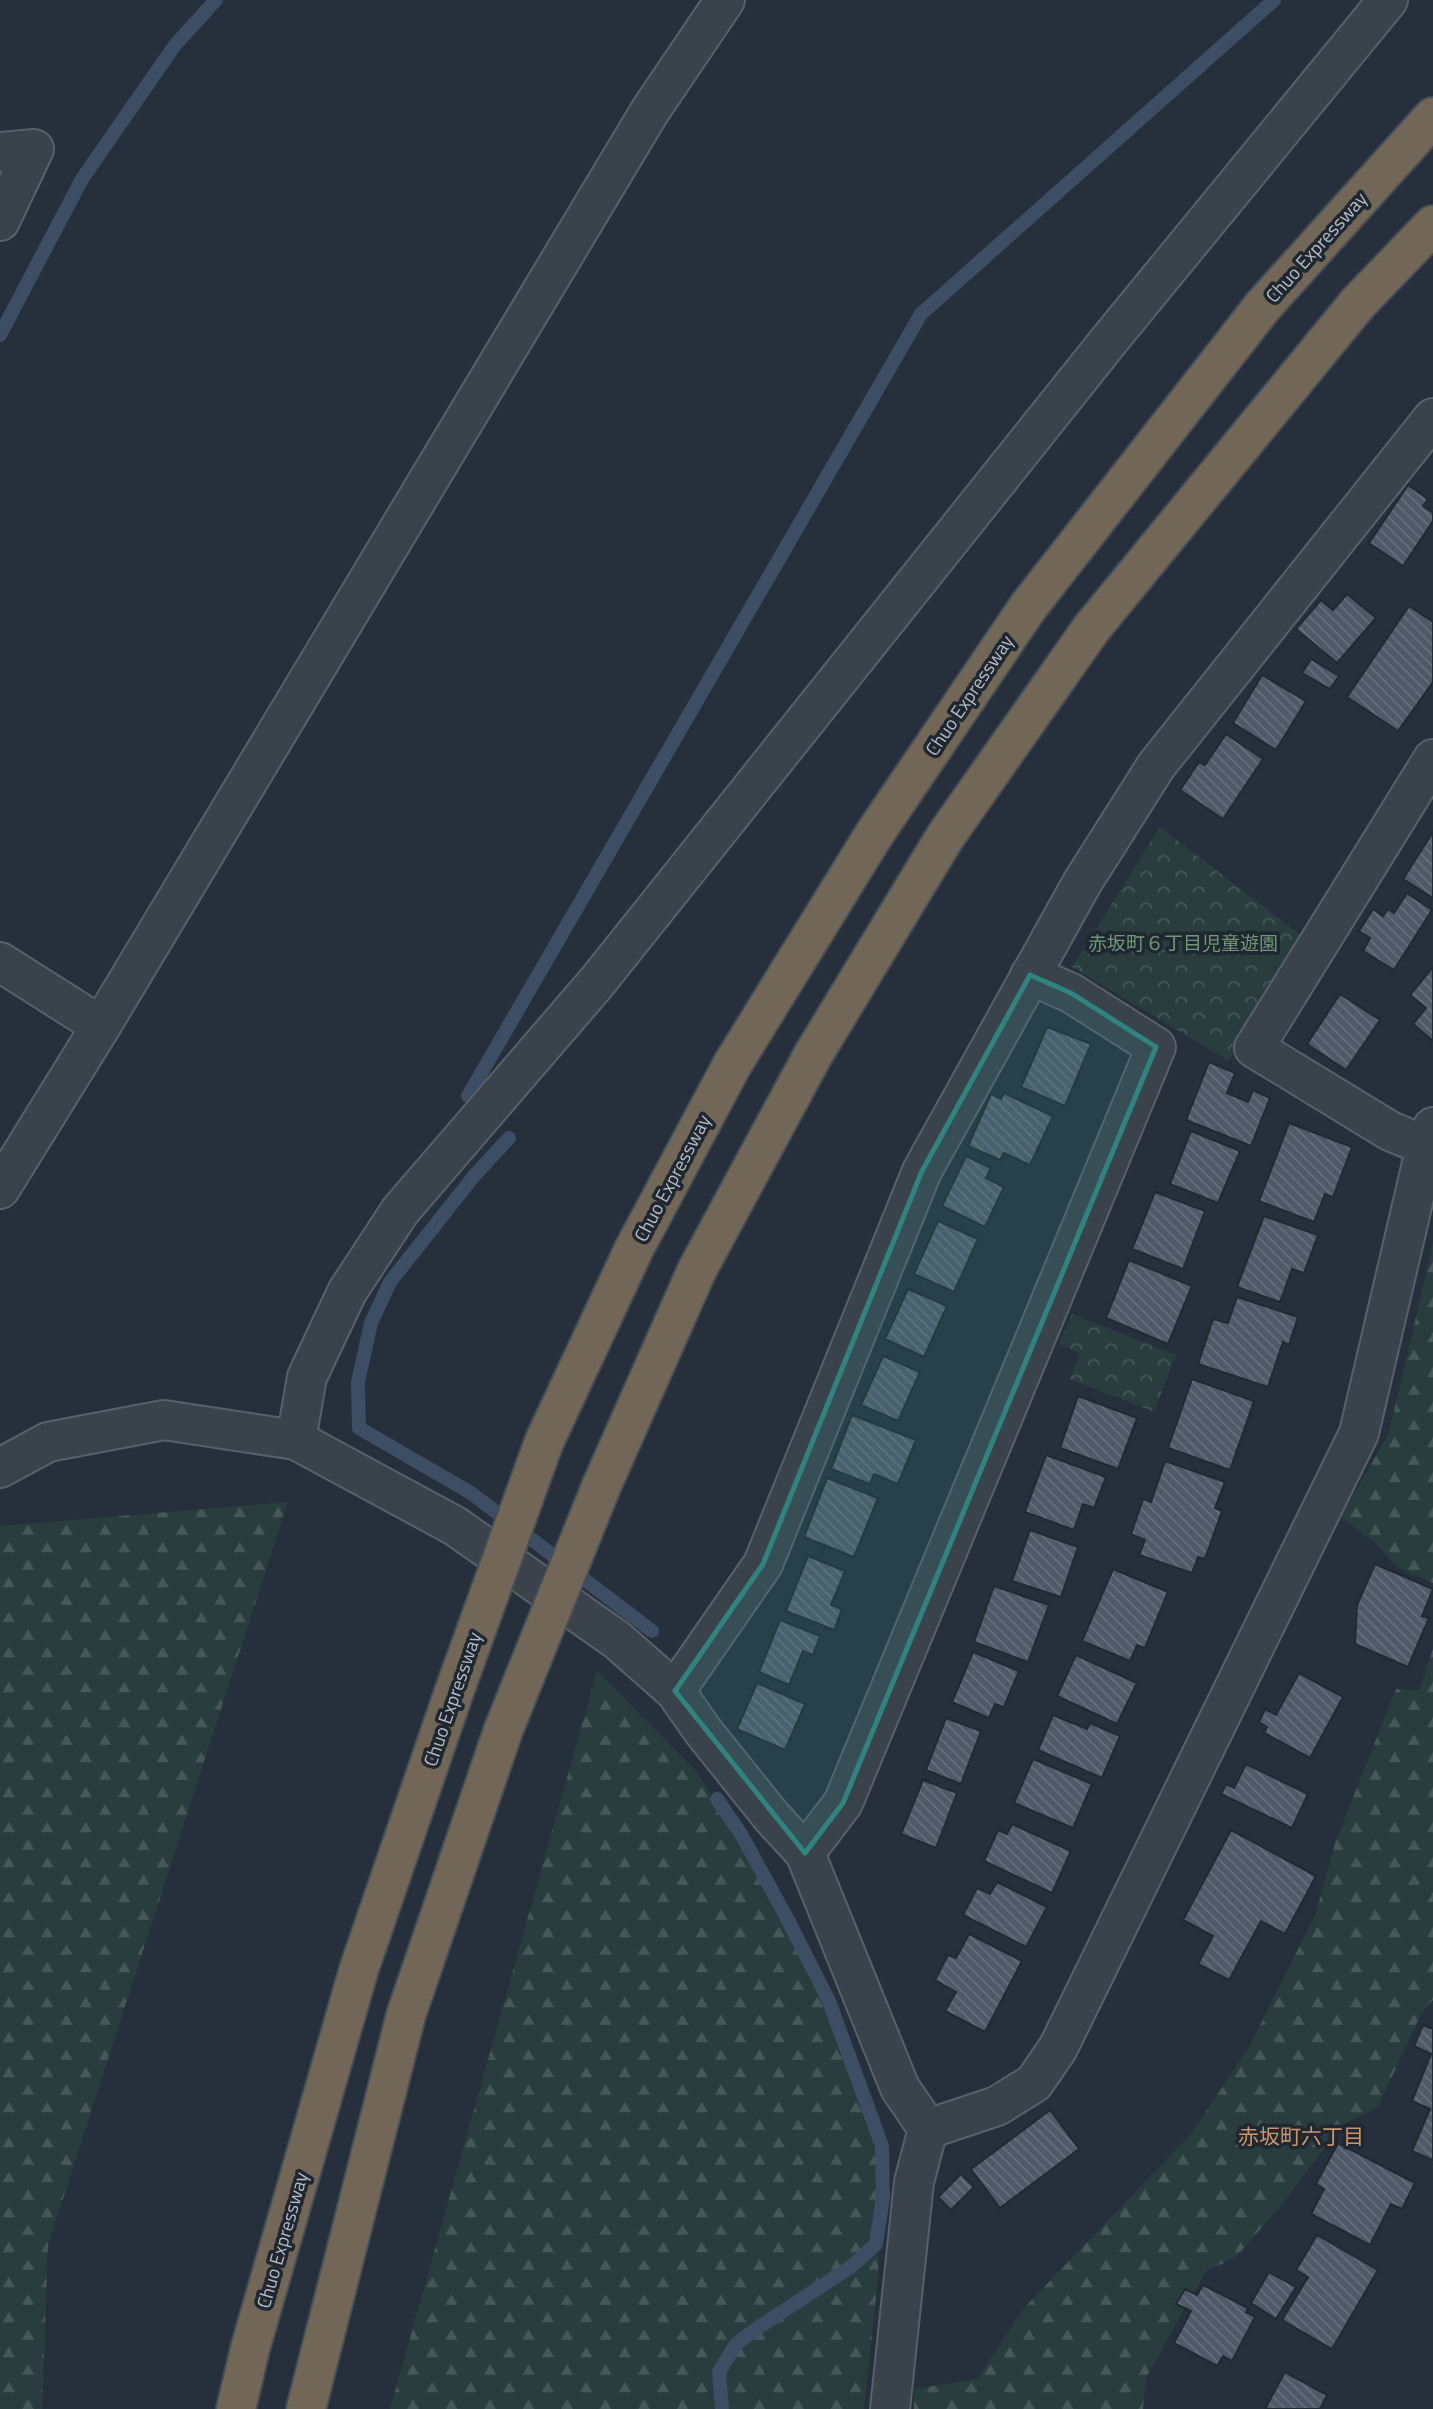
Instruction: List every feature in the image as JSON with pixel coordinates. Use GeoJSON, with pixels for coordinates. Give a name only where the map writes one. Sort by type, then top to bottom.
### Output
{"type":"FeatureCollection","features":[{"type":"Feature","properties":{"kind":"highway","name":"Chuo Expressway"},"geometry":{"type":"LineString","coordinates":[[236,2409],[250,2349],[359,1969],[454,1692],[544,1442],[634,1249],[732,1065],[875,833],[1028,607],[1263,306],[1433,117]]}},
{"type":"Feature","properties":{"kind":"highway"},"geometry":{"type":"LineString","coordinates":[[306,2409],[406,2015],[502,1731],[601,1487],[697,1270],[813,1055],[945,837],[1091,629],[1358,303],[1433,225]]}},
{"type":"Feature","properties":{"kind":"street"},"geometry":{"type":"LineString","coordinates":[[0,1189],[102,1026],[650,111],[725,0]]}},
{"type":"Feature","properties":{"kind":"street"},"geometry":{"type":"LineString","coordinates":[[296,1440],[307,1377],[347,1292],[400,1211],[597,982],[1111,338],[1388,0]]}},
{"type":"Feature","properties":{"kind":"street"},"geometry":{"type":"LineString","coordinates":[[0,152],[34,149],[0,221]]}},
{"type":"Feature","properties":{"kind":"street"},"geometry":{"type":"LineString","coordinates":[[675,1692],[763,1564],[922,1171],[1082,883],[1156,766],[1431,427]]}},
{"type":"Feature","properties":{"kind":"street"},"geometry":{"type":"LineString","coordinates":[[928,2129],[996,2106],[1034,2083],[1058,2048],[1359,1433],[1430,1137],[1390,1131],[1254,1048],[1433,759]]}},
{"type":"Feature","properties":{"kind":"street"},"geometry":{"type":"LineString","coordinates":[[0,962],[102,1026]]}},
{"type":"Feature","properties":{"kind":"street"},"geometry":{"type":"LineString","coordinates":[[805,1853],[843,1804],[1156,1046],[1071,993],[1030,975]]}},
{"type":"Feature","properties":{"kind":"street"},"geometry":{"type":"LineString","coordinates":[[0,1468],[48,1443],[164,1420],[296,1440],[455,1526],[617,1640],[675,1692],[746,1784],[805,1853],[900,2088],[928,2129],[914,2182],[890,2409]]}},
{"type":"Feature","properties":{"kind":"highlighted area"},"geometry":{"type":"Polygon","coordinates":[[[1030,975],[1071,993],[1156,1047],[843,1803],[805,1853],[675,1691],[763,1564],[922,1171],[1030,975]]]}},
{"type":"Feature","properties":{"kind":"green space","name":"赤坂町６丁目児童遊園"},"geometry":{"type":"Polygon","coordinates":[[[1160,827],[1307,940],[1229,1061],[1072,967],[1160,827]]]}},
{"type":"Feature","properties":{"kind":"green space"},"geometry":{"type":"Polygon","coordinates":[[[1433,1244],[1433,1583],[1397,1567],[1376,1544],[1341,1517],[1389,1433],[1433,1244]]]}},
{"type":"Feature","properties":{"kind":"green space"},"geometry":{"type":"Polygon","coordinates":[[[1072,1314],[1176,1355],[1154,1412],[1070,1379],[1080,1353],[1059,1344],[1072,1314]]]}},
{"type":"Feature","properties":{"kind":"green space"},"geometry":{"type":"Polygon","coordinates":[[[288,1502],[48,2245],[42,2409],[0,2409],[0,1526],[288,1502]]]}},
{"type":"Feature","properties":{"kind":"green space"},"geometry":{"type":"Polygon","coordinates":[[[1433,1649],[1433,2000],[1421,2014],[1378,2107],[1342,2125],[1282,2204],[1236,2257],[1205,2272],[1146,2378],[1143,2409],[914,2409],[914,2389],[977,2379],[1024,2308],[1191,2134],[1249,2047],[1316,1913],[1335,1843],[1396,1689],[1419,1690],[1433,1649]]]}},
{"type":"Feature","properties":{"kind":"green space"},"geometry":{"type":"Polygon","coordinates":[[[597,1671],[695,1770],[752,1857],[831,2010],[881,2146],[878,2278],[864,2409],[390,2409],[597,1671]]]}},
{"type":"Feature","properties":{"kind":"building"},"geometry":{"type":"Polygon","coordinates":[[[1408,485],[1428,499],[1423,506],[1433,513],[1433,521],[1403,566],[1369,543],[1408,485]]]}},
{"type":"Feature","properties":{"kind":"building"},"geometry":{"type":"Polygon","coordinates":[[[1347,594],[1376,618],[1337,663],[1296,629],[1321,600],[1333,610],[1347,594]]]}},
{"type":"Feature","properties":{"kind":"building"},"geometry":{"type":"Polygon","coordinates":[[[1409,606],[1433,622],[1433,682],[1398,731],[1347,697],[1409,606]]]}},
{"type":"Feature","properties":{"kind":"building"},"geometry":{"type":"Polygon","coordinates":[[[1311,659],[1339,676],[1330,689],[1302,673],[1311,659]]]}},
{"type":"Feature","properties":{"kind":"building"},"geometry":{"type":"Polygon","coordinates":[[[1262,675],[1306,701],[1276,750],[1233,723],[1262,675]]]}},
{"type":"Feature","properties":{"kind":"building"},"geometry":{"type":"Polygon","coordinates":[[[1226,734],[1263,759],[1223,819],[1180,790],[1199,762],[1205,765],[1226,734]]]}},
{"type":"Feature","properties":{"kind":"building"},"geometry":{"type":"Polygon","coordinates":[[[1433,832],[1433,898],[1403,879],[1433,832]]]}},
{"type":"Feature","properties":{"kind":"building"},"geometry":{"type":"Polygon","coordinates":[[[1407,893],[1432,910],[1394,970],[1363,951],[1370,938],[1359,931],[1373,909],[1383,916],[1388,909],[1394,913],[1407,893]]]}},
{"type":"Feature","properties":{"kind":"building"},"geometry":{"type":"Polygon","coordinates":[[[1433,967],[1433,1041],[1413,1024],[1426,1008],[1410,995],[1433,967]]]}},
{"type":"Feature","properties":{"kind":"building"},"geometry":{"type":"Polygon","coordinates":[[[1340,994],[1380,1020],[1346,1070],[1307,1044],[1340,994]]]}},
{"type":"Feature","properties":{"kind":"building"},"geometry":{"type":"Polygon","coordinates":[[[1047,1027],[1091,1044],[1065,1106],[1021,1087],[1047,1027]]]}},
{"type":"Feature","properties":{"kind":"building"},"geometry":{"type":"Polygon","coordinates":[[[1209,1062],[1235,1073],[1227,1093],[1248,1102],[1253,1090],[1270,1098],[1251,1146],[1186,1120],[1209,1062]]]}},
{"type":"Feature","properties":{"kind":"building"},"geometry":{"type":"Polygon","coordinates":[[[1004,1093],[1053,1116],[1030,1165],[1004,1153],[1000,1160],[968,1146],[991,1094],[1001,1099],[1004,1093]]]}},
{"type":"Feature","properties":{"kind":"building"},"geometry":{"type":"Polygon","coordinates":[[[1289,1123],[1352,1147],[1333,1197],[1325,1194],[1314,1222],[1259,1201],[1289,1123]]]}},
{"type":"Feature","properties":{"kind":"building"},"geometry":{"type":"Polygon","coordinates":[[[1191,1131],[1240,1151],[1218,1203],[1170,1184],[1191,1131]]]}},
{"type":"Feature","properties":{"kind":"building"},"geometry":{"type":"Polygon","coordinates":[[[966,1156],[991,1168],[986,1178],[1004,1187],[985,1227],[942,1206],[966,1156]]]}},
{"type":"Feature","properties":{"kind":"building"},"geometry":{"type":"Polygon","coordinates":[[[1155,1192],[1205,1211],[1183,1269],[1132,1249],[1155,1192]]]}},
{"type":"Feature","properties":{"kind":"building"},"geometry":{"type":"Polygon","coordinates":[[[1264,1216],[1318,1235],[1304,1273],[1292,1269],[1280,1302],[1237,1287],[1264,1216]]]}},
{"type":"Feature","properties":{"kind":"building"},"geometry":{"type":"Polygon","coordinates":[[[938,1221],[978,1239],[954,1292],[914,1274],[938,1221]]]}},
{"type":"Feature","properties":{"kind":"building"},"geometry":{"type":"Polygon","coordinates":[[[1129,1260],[1192,1286],[1168,1344],[1106,1318],[1129,1260]]]}},
{"type":"Feature","properties":{"kind":"building"},"geometry":{"type":"Polygon","coordinates":[[[908,1289],[947,1306],[924,1357],[885,1339],[908,1289]]]}},
{"type":"Feature","properties":{"kind":"building"},"geometry":{"type":"Polygon","coordinates":[[[1237,1297],[1298,1317],[1289,1345],[1283,1342],[1268,1387],[1198,1364],[1213,1319],[1228,1323],[1237,1297]]]}},
{"type":"Feature","properties":{"kind":"building"},"geometry":{"type":"Polygon","coordinates":[[[883,1356],[920,1372],[898,1421],[861,1405],[883,1356]]]}},
{"type":"Feature","properties":{"kind":"building"},"geometry":{"type":"Polygon","coordinates":[[[1192,1379],[1254,1401],[1230,1470],[1168,1448],[1192,1379]]]}},
{"type":"Feature","properties":{"kind":"building"},"geometry":{"type":"Polygon","coordinates":[[[1078,1396],[1137,1418],[1118,1469],[1060,1448],[1078,1396]]]}},
{"type":"Feature","properties":{"kind":"building"},"geometry":{"type":"Polygon","coordinates":[[[852,1415],[916,1440],[898,1484],[874,1474],[870,1484],[831,1469],[852,1415]]]}},
{"type":"Feature","properties":{"kind":"building"},"geometry":{"type":"Polygon","coordinates":[[[1046,1455],[1106,1477],[1094,1508],[1083,1504],[1074,1530],[1025,1512],[1046,1455]]]}},
{"type":"Feature","properties":{"kind":"building"},"geometry":{"type":"Polygon","coordinates":[[[1165,1461],[1225,1482],[1215,1508],[1222,1511],[1205,1559],[1198,1557],[1192,1573],[1139,1555],[1145,1540],[1131,1534],[1143,1499],[1151,1502],[1165,1461]]]}},
{"type":"Feature","properties":{"kind":"building"},"geometry":{"type":"Polygon","coordinates":[[[827,1478],[878,1498],[854,1557],[804,1537],[827,1478]]]}},
{"type":"Feature","properties":{"kind":"building"},"geometry":{"type":"Polygon","coordinates":[[[1030,1530],[1078,1547],[1061,1597],[1012,1581],[1030,1530]]]}},
{"type":"Feature","properties":{"kind":"building"},"geometry":{"type":"Polygon","coordinates":[[[808,1556],[845,1571],[831,1605],[842,1609],[834,1630],[786,1611],[808,1556]]]}},
{"type":"Feature","properties":{"kind":"building"},"geometry":{"type":"Polygon","coordinates":[[[1375,1564],[1433,1589],[1422,1616],[1429,1618],[1408,1667],[1355,1644],[1357,1605],[1375,1564]]]}},
{"type":"Feature","properties":{"kind":"building"},"geometry":{"type":"Polygon","coordinates":[[[1113,1569],[1168,1592],[1145,1648],[1137,1645],[1130,1661],[1082,1641],[1113,1569]]]}},
{"type":"Feature","properties":{"kind":"building"},"geometry":{"type":"Polygon","coordinates":[[[994,1586],[1049,1605],[1028,1662],[974,1642],[994,1586]]]}},
{"type":"Feature","properties":{"kind":"building"},"geometry":{"type":"Polygon","coordinates":[[[780,1620],[820,1636],[813,1655],[803,1651],[789,1685],[759,1672],[780,1620]]]}},
{"type":"Feature","properties":{"kind":"building"},"geometry":{"type":"Polygon","coordinates":[[[973,1652],[1019,1671],[1004,1707],[995,1704],[989,1718],[952,1702],[973,1652]]]}},
{"type":"Feature","properties":{"kind":"building"},"geometry":{"type":"Polygon","coordinates":[[[1076,1655],[1137,1683],[1117,1724],[1057,1696],[1076,1655]]]}},
{"type":"Feature","properties":{"kind":"building"},"geometry":{"type":"Polygon","coordinates":[[[1299,1673],[1343,1697],[1310,1758],[1264,1733],[1267,1727],[1259,1722],[1265,1709],[1276,1715],[1299,1673]]]}},
{"type":"Feature","properties":{"kind":"building"},"geometry":{"type":"Polygon","coordinates":[[[757,1683],[805,1704],[785,1750],[737,1729],[757,1683]]]}},
{"type":"Feature","properties":{"kind":"building"},"geometry":{"type":"Polygon","coordinates":[[[1053,1715],[1087,1729],[1090,1723],[1120,1736],[1102,1778],[1038,1750],[1053,1715]]]}},
{"type":"Feature","properties":{"kind":"building"},"geometry":{"type":"Polygon","coordinates":[[[946,1718],[981,1731],[961,1784],[926,1770],[946,1718]]]}},
{"type":"Feature","properties":{"kind":"building"},"geometry":{"type":"Polygon","coordinates":[[[1033,1759],[1092,1784],[1073,1828],[1014,1803],[1033,1759]]]}},
{"type":"Feature","properties":{"kind":"building"},"geometry":{"type":"Polygon","coordinates":[[[1246,1764],[1308,1794],[1292,1828],[1221,1794],[1226,1784],[1234,1788],[1246,1764]]]}},
{"type":"Feature","properties":{"kind":"building"},"geometry":{"type":"Polygon","coordinates":[[[923,1780],[957,1793],[936,1848],[901,1834],[923,1780]]]}},
{"type":"Feature","properties":{"kind":"building"},"geometry":{"type":"Polygon","coordinates":[[[1012,1824],[1071,1851],[1052,1893],[984,1861],[998,1830],[1007,1834],[1012,1824]]]}},
{"type":"Feature","properties":{"kind":"building"},"geometry":{"type":"Polygon","coordinates":[[[1231,1830],[1316,1876],[1285,1934],[1261,1921],[1229,1980],[1198,1964],[1213,1936],[1183,1920],[1231,1830]]]}},
{"type":"Feature","properties":{"kind":"building"},"geometry":{"type":"Polygon","coordinates":[[[997,1882],[1047,1907],[1026,1947],[963,1915],[977,1888],[990,1894],[997,1882]]]}},
{"type":"Feature","properties":{"kind":"building"},"geometry":{"type":"Polygon","coordinates":[[[969,1934],[1022,1961],[985,2032],[945,2011],[956,1992],[935,1980],[948,1955],[956,1958],[969,1934]]]}},
{"type":"Feature","properties":{"kind":"building"},"geometry":{"type":"Polygon","coordinates":[[[1423,2025],[1433,2029],[1433,2160],[1412,2151],[1430,2109],[1412,2101],[1431,2054],[1414,2046],[1423,2025]]]}},
{"type":"Feature","properties":{"kind":"building"},"geometry":{"type":"Polygon","coordinates":[[[1050,2110],[1079,2149],[1000,2208],[971,2169],[1050,2110]]]}},
{"type":"Feature","properties":{"kind":"building"},"geometry":{"type":"Polygon","coordinates":[[[1338,2143],[1415,2183],[1402,2209],[1391,2204],[1370,2245],[1311,2214],[1324,2189],[1316,2184],[1338,2143]]]}},
{"type":"Feature","properties":{"kind":"building"},"geometry":{"type":"Polygon","coordinates":[[[961,2174],[974,2187],[951,2210],[938,2197],[961,2174]]]}},
{"type":"Feature","properties":{"kind":"building"},"geometry":{"type":"Polygon","coordinates":[[[1317,2235],[1378,2270],[1332,2349],[1282,2320],[1308,2277],[1296,2270],[1317,2235]]]}},
{"type":"Feature","properties":{"kind":"building"},"geometry":{"type":"Polygon","coordinates":[[[1269,2272],[1296,2287],[1276,2319],[1251,2303],[1269,2272]]]}},
{"type":"Feature","properties":{"kind":"building"},"geometry":{"type":"Polygon","coordinates":[[[1203,2285],[1248,2308],[1246,2312],[1255,2317],[1232,2361],[1223,2356],[1217,2366],[1174,2343],[1191,2311],[1176,2304],[1185,2289],[1197,2295],[1203,2285]]]}},
{"type":"Feature","properties":{"kind":"building"},"geometry":{"type":"Polygon","coordinates":[[[1285,2372],[1327,2395],[1320,2409],[1265,2409],[1285,2372]]]}},
{"type":"Feature","properties":{"kind":"waterway"},"geometry":{"type":"LineString","coordinates":[[0,335],[82,179],[175,45],[216,0]]}},
{"type":"Feature","properties":{"kind":"waterway"},"geometry":{"type":"LineString","coordinates":[[468,1096],[921,314],[1274,0]]}},
{"type":"Feature","properties":{"kind":"waterway"},"geometry":{"type":"LineString","coordinates":[[509,1138],[474,1176],[390,1282],[371,1323],[358,1382],[359,1428],[471,1493],[652,1631]]}},
{"type":"Feature","properties":{"kind":"waterway"},"geometry":{"type":"LineString","coordinates":[[717,1799],[741,1834],[829,2001],[882,2146],[883,2198],[876,2244],[852,2266],[736,2344],[719,2372],[722,2409]]}},
{"type":"Feature","properties":{"kind":"district","name":"赤坂町六丁目"},"geometry":{"type":"Point","coordinates":[1301,2137]}}]}
